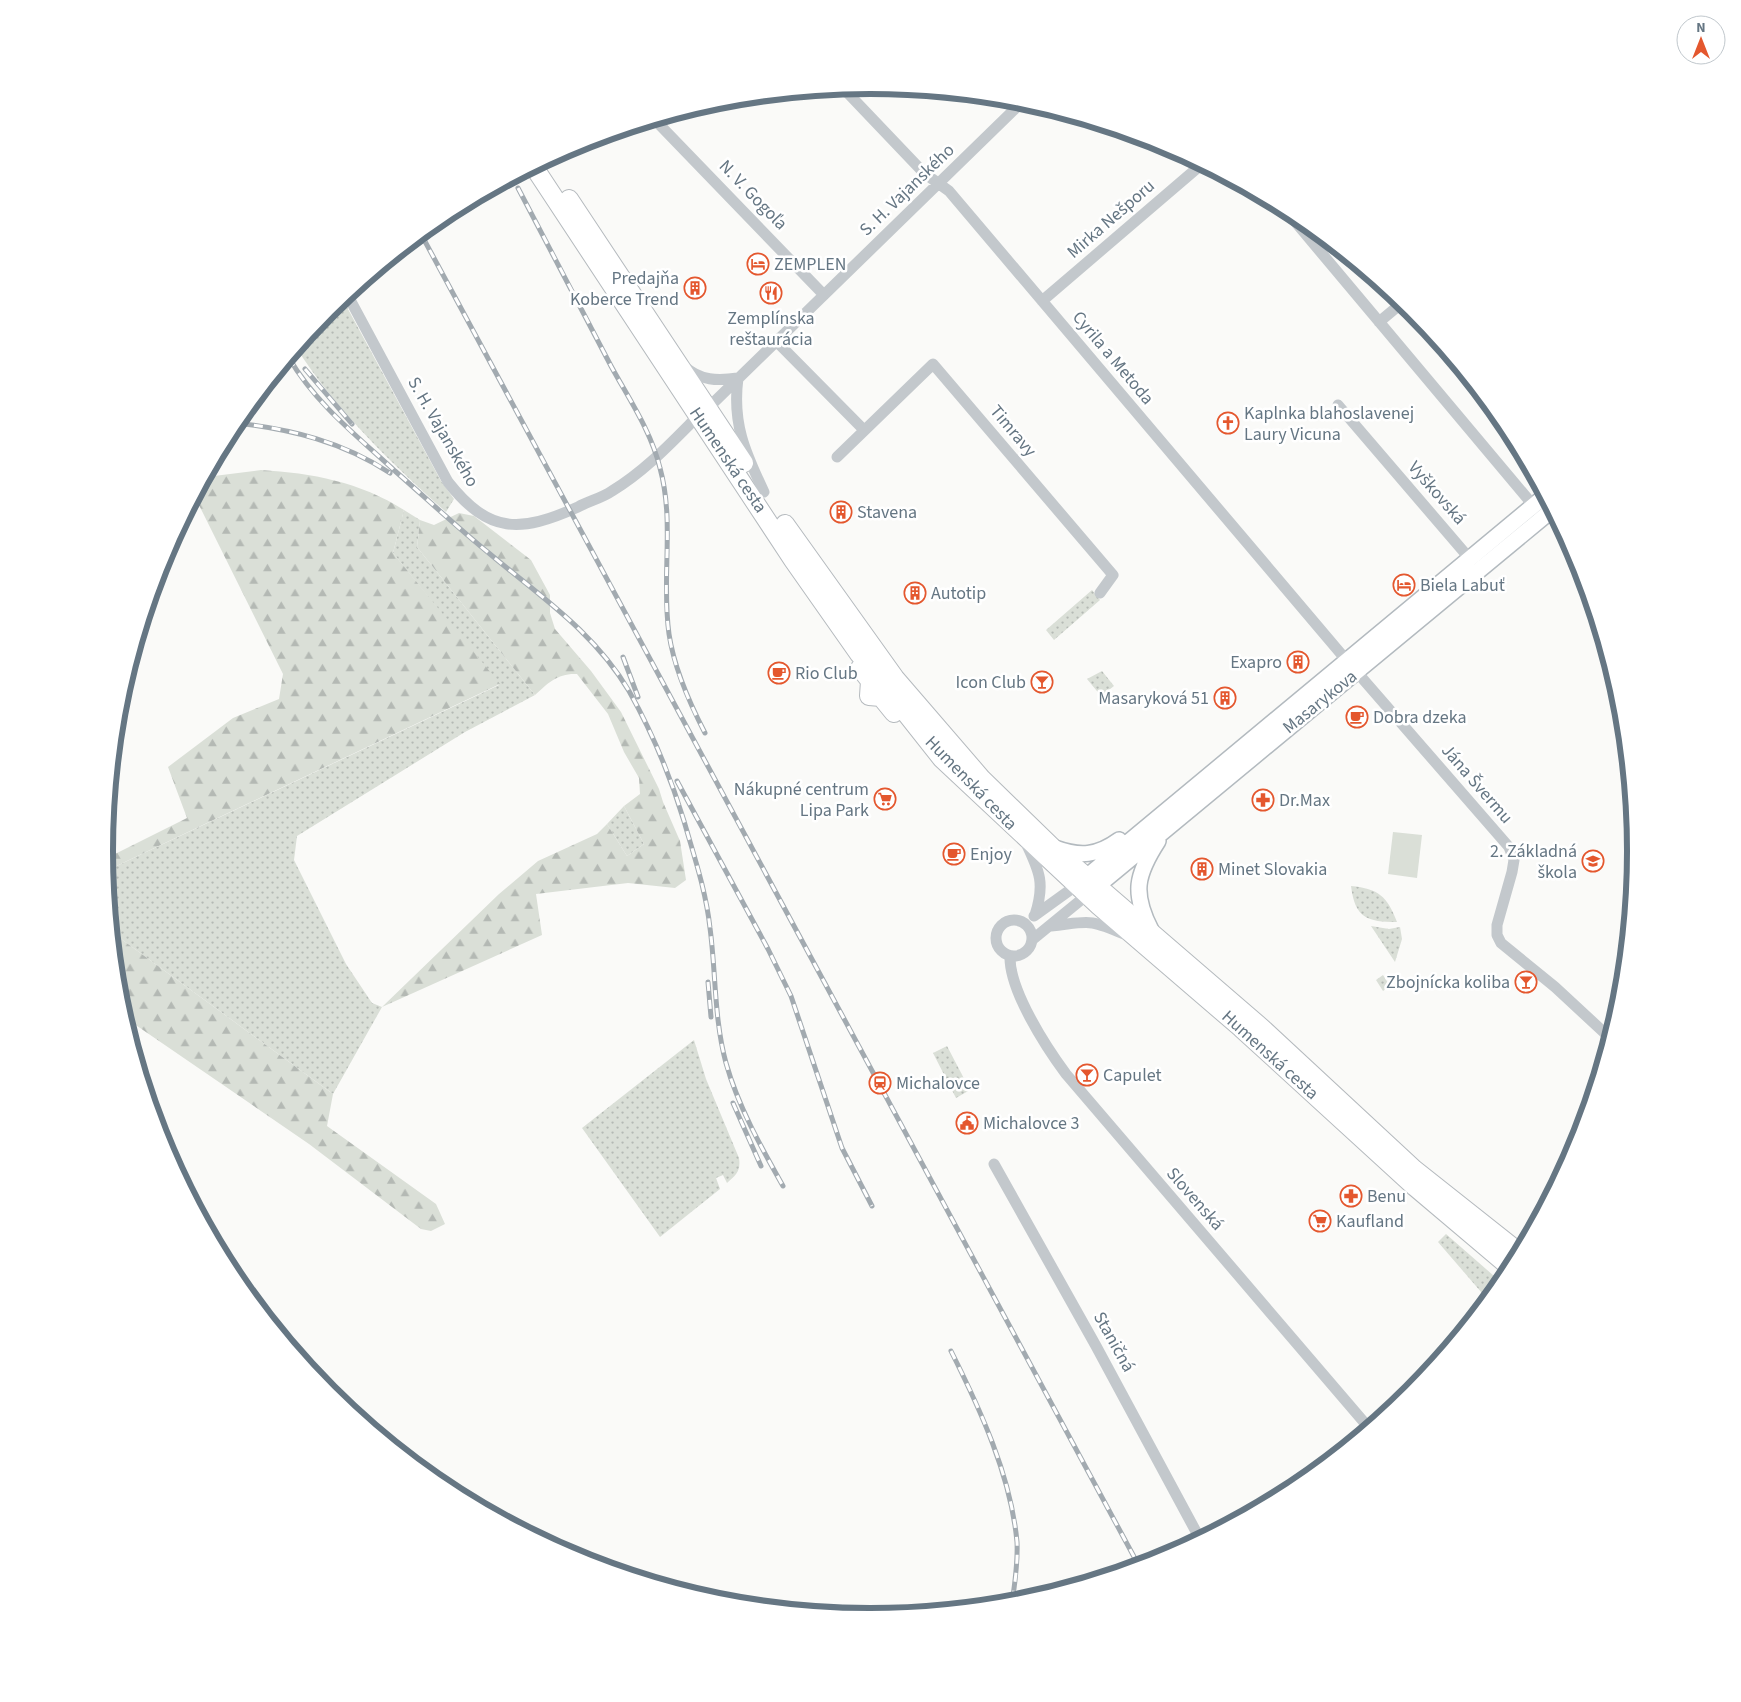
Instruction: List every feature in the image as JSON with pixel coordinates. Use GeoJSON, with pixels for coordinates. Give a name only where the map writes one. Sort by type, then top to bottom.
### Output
{"type":"FeatureCollection","features":[{"type":"Feature","properties":{"kind":"main road","name":"Humenská cesta"},"geometry":{"type":"LineString","coordinates":[[548,167],[670,350],[703,412],[793,560],[860,654],[858,667],[870,681],[869,696],[881,697],[896,715],[910,718],[942,759],[1022,835],[1087,886],[1146,937],[1262,1028],[1414,1169],[1514,1249]]}},
{"type":"Feature","properties":{"kind":"main road","name":"Humenská cesta"},"geometry":{"type":"LineString","coordinates":[[538,171],[703,412],[764,492],[805,554],[895,678],[982,779],[1052,847],[1087,886]]}},
{"type":"Feature","properties":{"kind":"main road","name":"Masarykova"},"geometry":{"type":"LineString","coordinates":[[1441,593],[1470,559],[1544,507]]}},
{"type":"Feature","properties":{"kind":"main road","name":"Masarykova"},"geometry":{"type":"LineString","coordinates":[[1087,886],[1149,824],[1352,666],[1544,507]]}},
{"type":"Feature","properties":{"kind":"main road","name":"Masarykova"},"geometry":{"type":"LineString","coordinates":[[1087,886],[1167,828],[1352,666]]}},
{"type":"Feature","properties":{"kind":"main road"},"geometry":{"type":"LineString","coordinates":[[1052,847],[1071,854],[1097,853],[1149,824]]}},
{"type":"Feature","properties":{"kind":"main road"},"geometry":{"type":"LineString","coordinates":[[1146,937],[1141,910],[1139,882],[1143,865],[1167,828]]}},
{"type":"Feature","properties":{"kind":"main road","name":"Humenská cesta"},"geometry":{"type":"LineString","coordinates":[[1146,937],[1241,1028],[1415,1187],[1505,1263]]}},
{"type":"Feature","properties":{"kind":"street","name":"Cyrila a Metoda"},"geometry":{"type":"LineString","coordinates":[[849,94],[924,173],[949,192],[1352,666]]}},
{"type":"Feature","properties":{"kind":"street","name":"S. H. Vajanského"},"geometry":{"type":"LineString","coordinates":[[351,301],[448,482],[465,504],[492,520],[526,525],[545,520],[611,492],[657,457],[1016,108]]}},
{"type":"Feature","properties":{"kind":"street","name":"N. V. Gogoľa"},"geometry":{"type":"LineString","coordinates":[[660,124],[824,295]]}},
{"type":"Feature","properties":{"kind":"street","name":"Mirka Nešporu"},"geometry":{"type":"LineString","coordinates":[[1042,301],[1197,168]]}},
{"type":"Feature","properties":{"kind":"street"},"geometry":{"type":"LineString","coordinates":[[1300,228],[1379,322],[1544,507]]}},
{"type":"Feature","properties":{"kind":"street"},"geometry":{"type":"LineString","coordinates":[[1379,322],[1397,307]]}},
{"type":"Feature","properties":{"kind":"street"},"geometry":{"type":"LineString","coordinates":[[777,342],[864,430]]}},
{"type":"Feature","properties":{"kind":"street"},"geometry":{"type":"LineString","coordinates":[[670,350],[694,374],[708,380],[738,378],[736,394],[738,427],[764,492]]}},
{"type":"Feature","properties":{"kind":"street","name":"Timravy"},"geometry":{"type":"LineString","coordinates":[[837,458],[933,364],[1113,575],[1100,593]]}},
{"type":"Feature","properties":{"kind":"street","name":"Vyškovská"},"geometry":{"type":"LineString","coordinates":[[1338,405],[1470,559]]}},
{"type":"Feature","properties":{"kind":"street","name":"Jána Švermu"},"geometry":{"type":"LineString","coordinates":[[1352,666],[1509,847],[1514,860],[1497,925],[1497,935],[1501,944],[1555,987],[1605,1033]]}},
{"type":"Feature","properties":{"kind":"street"},"geometry":{"type":"LineString","coordinates":[[1022,835],[1037,864],[1041,879],[1041,895],[1036,915]]}},
{"type":"Feature","properties":{"kind":"street"},"geometry":{"type":"LineString","coordinates":[[1087,886],[1051,926],[1032,940],[1025,953],[1010,956],[999,949],[996,940],[997,932],[1007,921],[1023,922],[1087,886]]}},
{"type":"Feature","properties":{"kind":"street"},"geometry":{"type":"LineString","coordinates":[[1051,926],[1080,921],[1093,922],[1146,937]]}},
{"type":"Feature","properties":{"kind":"street"},"geometry":{"type":"LineString","coordinates":[[1023,922],[1031,932],[1032,940]]}},
{"type":"Feature","properties":{"kind":"street","name":"Slovenská"},"geometry":{"type":"LineString","coordinates":[[1010,956],[1014,980],[1049,1050],[1082,1094],[1365,1424]]}},
{"type":"Feature","properties":{"kind":"street","name":"Staničná"},"geometry":{"type":"LineString","coordinates":[[994,1164],[1096,1346],[1197,1534]]}},
{"type":"Feature","properties":{"kind":"green space"},"geometry":{"type":"Polygon","coordinates":[[[346,306],[441,481],[454,499],[446,512],[405,475],[347,415],[300,353],[346,306]]]}},
{"type":"Feature","properties":{"kind":"green space"},"geometry":{"type":"Polygon","coordinates":[[[261,470],[317,477],[370,492],[404,510],[393,553],[500,684],[114,867],[113,855],[187,818],[168,767],[233,718],[279,699],[283,674],[198,503],[213,476],[261,470]]]}},
{"type":"Feature","properties":{"kind":"green space"},"geometry":{"type":"Polygon","coordinates":[[[404,510],[420,520],[417,547],[535,695],[465,732],[297,836],[294,860],[346,964],[372,1003],[382,1007],[333,1094],[119,937],[114,867],[499,685],[393,553],[404,510]]]}},
{"type":"Feature","properties":{"kind":"green space"},"geometry":{"type":"Polygon","coordinates":[[[459,513],[474,516],[531,560],[550,595],[550,613],[555,629],[591,671],[621,712],[659,789],[680,841],[686,880],[675,888],[628,883],[536,894],[542,935],[382,1007],[499,894],[538,861],[597,834],[607,824],[627,856],[644,844],[624,806],[640,794],[639,778],[624,752],[608,714],[577,674],[559,677],[535,695],[417,547],[420,520],[434,525],[459,513]]]}},
{"type":"Feature","properties":{"kind":"green space"},"geometry":{"type":"Polygon","coordinates":[[[1092,590],[1100,600],[1054,640],[1046,630],[1092,590]]]}},
{"type":"Feature","properties":{"kind":"green space"},"geometry":{"type":"Polygon","coordinates":[[[1102,671],[1114,686],[1101,696],[1087,679],[1102,671]]]}},
{"type":"Feature","properties":{"kind":"green space"},"geometry":{"type":"Polygon","coordinates":[[[624,806],[644,844],[627,856],[607,824],[624,806]]]}},
{"type":"Feature","properties":{"kind":"green space"},"geometry":{"type":"Polygon","coordinates":[[[1393,832],[1422,835],[1417,878],[1388,874],[1393,832]]]}},
{"type":"Feature","properties":{"kind":"green space"},"geometry":{"type":"Polygon","coordinates":[[[1351,886],[1369,889],[1381,895],[1390,906],[1397,922],[1378,921],[1364,916],[1356,905],[1351,886]]]}},
{"type":"Feature","properties":{"kind":"green space"},"geometry":{"type":"Polygon","coordinates":[[[1371,926],[1389,929],[1400,927],[1402,939],[1395,962],[1371,926]]]}},
{"type":"Feature","properties":{"kind":"green space"},"geometry":{"type":"Polygon","coordinates":[[[119,937],[333,1094],[327,1126],[436,1204],[445,1224],[431,1231],[421,1229],[309,1144],[134,1024],[119,937]]]}},
{"type":"Feature","properties":{"kind":"green space"},"geometry":{"type":"Polygon","coordinates":[[[1383,975],[1390,986],[1383,991],[1376,980],[1383,975]]]}},
{"type":"Feature","properties":{"kind":"green space"},"geometry":{"type":"Polygon","coordinates":[[[694,1040],[706,1079],[739,1158],[739,1166],[735,1175],[727,1183],[723,1175],[716,1178],[720,1189],[660,1237],[582,1128],[694,1040]]]}},
{"type":"Feature","properties":{"kind":"green space"},"geometry":{"type":"Polygon","coordinates":[[[947,1046],[970,1090],[956,1098],[933,1053],[947,1046]]]}},
{"type":"Feature","properties":{"kind":"green space"},"geometry":{"type":"Polygon","coordinates":[[[1446,1234],[1496,1278],[1483,1295],[1438,1242],[1446,1234]]]}},
{"type":"Feature","properties":{"kind":"railway"},"geometry":{"type":"LineString","coordinates":[[518,188],[639,416],[656,454],[667,509],[666,592],[671,647],[683,685],[705,733]]}},
{"type":"Feature","properties":{"kind":"railway"},"geometry":{"type":"LineString","coordinates":[[424,240],[1136,1560]]}},
{"type":"Feature","properties":{"kind":"railway"},"geometry":{"type":"LineString","coordinates":[[292,363],[324,405],[352,432],[466,534],[566,616],[600,651],[629,691],[667,770],[699,874],[708,914],[719,1030],[726,1063],[744,1111],[783,1186]]}},
{"type":"Feature","properties":{"kind":"railway"},"geometry":{"type":"LineString","coordinates":[[305,369],[352,424]]}},
{"type":"Feature","properties":{"kind":"railway"},"geometry":{"type":"LineString","coordinates":[[245,424],[297,433],[335,445],[372,462],[390,473]]}},
{"type":"Feature","properties":{"kind":"railway"},"geometry":{"type":"LineString","coordinates":[[623,657],[638,697]]}},
{"type":"Feature","properties":{"kind":"railway"},"geometry":{"type":"LineString","coordinates":[[677,781],[768,949],[791,996],[842,1148],[872,1206]]}},
{"type":"Feature","properties":{"kind":"railway"},"geometry":{"type":"LineString","coordinates":[[708,982],[711,1017]]}},
{"type":"Feature","properties":{"kind":"railway"},"geometry":{"type":"LineString","coordinates":[[733,1103],[761,1166]]}},
{"type":"Feature","properties":{"kind":"railway"},"geometry":{"type":"LineString","coordinates":[[951,1351],[973,1396],[993,1444],[1008,1492],[1017,1542],[1017,1565],[1013,1595]]}},
{"type":"Feature","properties":{"kind":"place","name":"ZEMPLEN"},"geometry":{"type":"Point","coordinates":[758,264]}},
{"type":"Feature","properties":{"kind":"place","name":"Predajňa Koberce Trend"},"geometry":{"type":"Point","coordinates":[695,288]}},
{"type":"Feature","properties":{"kind":"place","name":"Zemplínska reštaurácia"},"geometry":{"type":"Point","coordinates":[771,293]}},
{"type":"Feature","properties":{"kind":"place","name":"Kaplnka blahoslavenej Laury Vicuna"},"geometry":{"type":"Point","coordinates":[1228,423]}},
{"type":"Feature","properties":{"kind":"place","name":"Stavena"},"geometry":{"type":"Point","coordinates":[841,512]}},
{"type":"Feature","properties":{"kind":"place","name":"Biela Labuť"},"geometry":{"type":"Point","coordinates":[1404,585]}},
{"type":"Feature","properties":{"kind":"place","name":"Autotip"},"geometry":{"type":"Point","coordinates":[915,593]}},
{"type":"Feature","properties":{"kind":"place","name":"Exapro"},"geometry":{"type":"Point","coordinates":[1298,662]}},
{"type":"Feature","properties":{"kind":"place","name":"Rio Club"},"geometry":{"type":"Point","coordinates":[779,673]}},
{"type":"Feature","properties":{"kind":"place","name":"Icon Club"},"geometry":{"type":"Point","coordinates":[1042,682]}},
{"type":"Feature","properties":{"kind":"place","name":"Masaryková 51"},"geometry":{"type":"Point","coordinates":[1225,698]}},
{"type":"Feature","properties":{"kind":"place","name":"Dobra dzeka"},"geometry":{"type":"Point","coordinates":[1357,717]}},
{"type":"Feature","properties":{"kind":"place","name":"Nákupné centrum Lipa Park"},"geometry":{"type":"Point","coordinates":[885,799]}},
{"type":"Feature","properties":{"kind":"place","name":"Dr.Max"},"geometry":{"type":"Point","coordinates":[1263,800]}},
{"type":"Feature","properties":{"kind":"place","name":"Enjoy"},"geometry":{"type":"Point","coordinates":[954,854]}},
{"type":"Feature","properties":{"kind":"place","name":"2. Základná škola"},"geometry":{"type":"Point","coordinates":[1593,861]}},
{"type":"Feature","properties":{"kind":"place","name":"Minet Slovakia"},"geometry":{"type":"Point","coordinates":[1202,869]}},
{"type":"Feature","properties":{"kind":"place","name":"Zbojnícka koliba"},"geometry":{"type":"Point","coordinates":[1526,982]}},
{"type":"Feature","properties":{"kind":"place","name":"Capulet"},"geometry":{"type":"Point","coordinates":[1087,1075]}},
{"type":"Feature","properties":{"kind":"place","name":"Michalovce"},"geometry":{"type":"Point","coordinates":[880,1083]}},
{"type":"Feature","properties":{"kind":"place","name":"Michalovce 3"},"geometry":{"type":"Point","coordinates":[967,1123]}},
{"type":"Feature","properties":{"kind":"place","name":"Benu"},"geometry":{"type":"Point","coordinates":[1351,1196]}},
{"type":"Feature","properties":{"kind":"place","name":"Kaufland"},"geometry":{"type":"Point","coordinates":[1320,1221]}}]}
